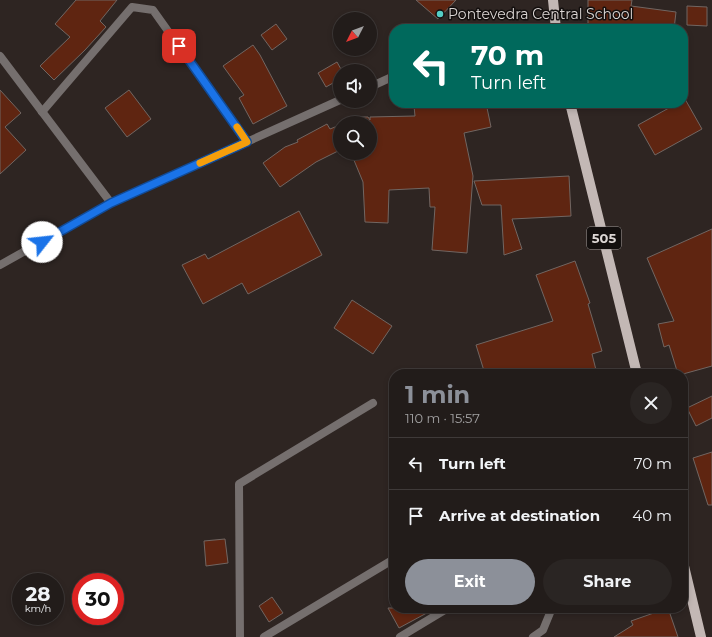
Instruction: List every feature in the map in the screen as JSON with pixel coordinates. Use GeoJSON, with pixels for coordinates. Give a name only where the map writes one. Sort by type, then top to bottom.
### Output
{"type":"FeatureCollection","features":[{"type":"Feature","properties":{"kind":"main road"},"geometry":{"type":"LineString","coordinates":[[553,0],[555,24]]}},
{"type":"Feature","properties":{"kind":"main road","name":"505"},"geometry":{"type":"LineString","coordinates":[[571,108],[636,369]]}},
{"type":"Feature","properties":{"kind":"main road"},"geometry":{"type":"LineString","coordinates":[[688,583],[701,637]]}},
{"type":"Feature","properties":{"kind":"street"},"geometry":{"type":"LineString","coordinates":[[42,112],[132,7],[153,10],[247,142]]}},
{"type":"Feature","properties":{"kind":"street"},"geometry":{"type":"LineString","coordinates":[[0,56],[111,203]]}},
{"type":"Feature","properties":{"kind":"street"},"geometry":{"type":"LineString","coordinates":[[377,84],[389,78]]}},
{"type":"Feature","properties":{"kind":"street"},"geometry":{"type":"LineString","coordinates":[[0,265],[111,203],[333,103]]}},
{"type":"Feature","properties":{"kind":"street"},"geometry":{"type":"LineString","coordinates":[[240,637],[239,484],[373,403]]}},
{"type":"Feature","properties":{"kind":"street"},"geometry":{"type":"LineString","coordinates":[[264,637],[389,562]]}},
{"type":"Feature","properties":{"kind":"street"},"geometry":{"type":"LineString","coordinates":[[400,637],[440,613]]}},
{"type":"Feature","properties":{"kind":"street"},"geometry":{"type":"LineString","coordinates":[[533,637],[543,630],[550,613]]}},
{"type":"Feature","properties":{"kind":"building"},"geometry":{"type":"Polygon","coordinates":[[[76,0],[117,0],[100,21],[106,27],[54,80],[40,66],[70,37],[55,24],[76,0]]]}},
{"type":"Feature","properties":{"kind":"building"},"geometry":{"type":"Polygon","coordinates":[[[416,0],[456,0],[438,19],[416,0]]]}},
{"type":"Feature","properties":{"kind":"building"},"geometry":{"type":"Polygon","coordinates":[[[588,0],[632,0],[631,6],[676,12],[675,24],[588,24],[588,0]]]}},
{"type":"Feature","properties":{"kind":"building"},"geometry":{"type":"Polygon","coordinates":[[[687,6],[707,7],[707,26],[687,24],[687,6]]]}},
{"type":"Feature","properties":{"kind":"building"},"geometry":{"type":"Polygon","coordinates":[[[276,24],[287,39],[272,50],[261,35],[276,24]]]}},
{"type":"Feature","properties":{"kind":"building"},"geometry":{"type":"Polygon","coordinates":[[[253,45],[260,55],[287,106],[253,124],[239,98],[244,95],[223,66],[253,45]]]}},
{"type":"Feature","properties":{"kind":"building"},"geometry":{"type":"Polygon","coordinates":[[[333,64],[333,83],[326,87],[318,73],[333,64]]]}},
{"type":"Feature","properties":{"kind":"building"},"geometry":{"type":"Polygon","coordinates":[[[0,90],[21,113],[5,127],[26,150],[0,174],[0,90]]]}},
{"type":"Feature","properties":{"kind":"building"},"geometry":{"type":"Polygon","coordinates":[[[129,90],[151,119],[127,137],[105,108],[129,90]]]}},
{"type":"Feature","properties":{"kind":"building"},"geometry":{"type":"Polygon","coordinates":[[[688,104],[702,129],[655,155],[638,125],[669,108],[688,108],[688,104]]]}},
{"type":"Feature","properties":{"kind":"building"},"geometry":{"type":"Polygon","coordinates":[[[414,108],[487,108],[491,127],[464,133],[473,176],[467,253],[432,250],[435,207],[430,207],[429,188],[389,190],[388,223],[365,222],[363,182],[354,160],[377,160],[377,117],[415,116],[414,108]]]}},
{"type":"Feature","properties":{"kind":"building"},"geometry":{"type":"Polygon","coordinates":[[[327,124],[330,129],[333,128],[333,154],[316,162],[280,187],[263,163],[285,147],[298,142],[297,140],[327,124]]]}},
{"type":"Feature","properties":{"kind":"building"},"geometry":{"type":"Polygon","coordinates":[[[569,176],[571,216],[512,219],[522,249],[504,255],[501,205],[482,205],[474,181],[569,176]]]}},
{"type":"Feature","properties":{"kind":"building"},"geometry":{"type":"Polygon","coordinates":[[[299,211],[322,255],[248,294],[242,283],[203,304],[182,265],[205,254],[208,259],[299,211]]]}},
{"type":"Feature","properties":{"kind":"building"},"geometry":{"type":"Polygon","coordinates":[[[712,229],[712,366],[688,373],[688,369],[676,369],[669,345],[664,347],[658,324],[674,321],[647,258],[712,229]]]}},
{"type":"Feature","properties":{"kind":"building"},"geometry":{"type":"Polygon","coordinates":[[[575,261],[590,303],[588,304],[602,351],[592,354],[596,369],[483,369],[476,345],[553,321],[536,275],[575,261]]]}},
{"type":"Feature","properties":{"kind":"building"},"geometry":{"type":"Polygon","coordinates":[[[352,300],[392,326],[373,354],[334,328],[352,300]]]}},
{"type":"Feature","properties":{"kind":"building"},"geometry":{"type":"Polygon","coordinates":[[[712,396],[712,418],[696,426],[688,408],[712,396]]]}},
{"type":"Feature","properties":{"kind":"building"},"geometry":{"type":"Polygon","coordinates":[[[712,452],[712,505],[708,505],[693,458],[712,452]]]}},
{"type":"Feature","properties":{"kind":"building"},"geometry":{"type":"Polygon","coordinates":[[[225,539],[228,563],[206,566],[204,541],[225,539]]]}},
{"type":"Feature","properties":{"kind":"building"},"geometry":{"type":"Polygon","coordinates":[[[272,597],[283,613],[269,622],[259,606],[272,597]]]}},
{"type":"Feature","properties":{"kind":"building"},"geometry":{"type":"Polygon","coordinates":[[[391,613],[427,613],[399,628],[391,613]]]}},
{"type":"Feature","properties":{"kind":"building"},"geometry":{"type":"Polygon","coordinates":[[[654,613],[670,613],[678,637],[614,637],[633,625],[631,621],[654,613]]]}},
{"type":"Feature","properties":{"kind":"slow traffic"},"geometry":{"type":"LineString","coordinates":[[200,163],[247,142],[237,127]]}},
{"type":"Feature","properties":{"kind":"place","name":"Pontevedra Central School"},"geometry":{"type":"Point","coordinates":[440,14]}},
{"type":"Feature","properties":{"kind":"route"},"geometry":{"type":"LineString","coordinates":[[42,242],[111,203],[247,142],[179,46]]}}]}
